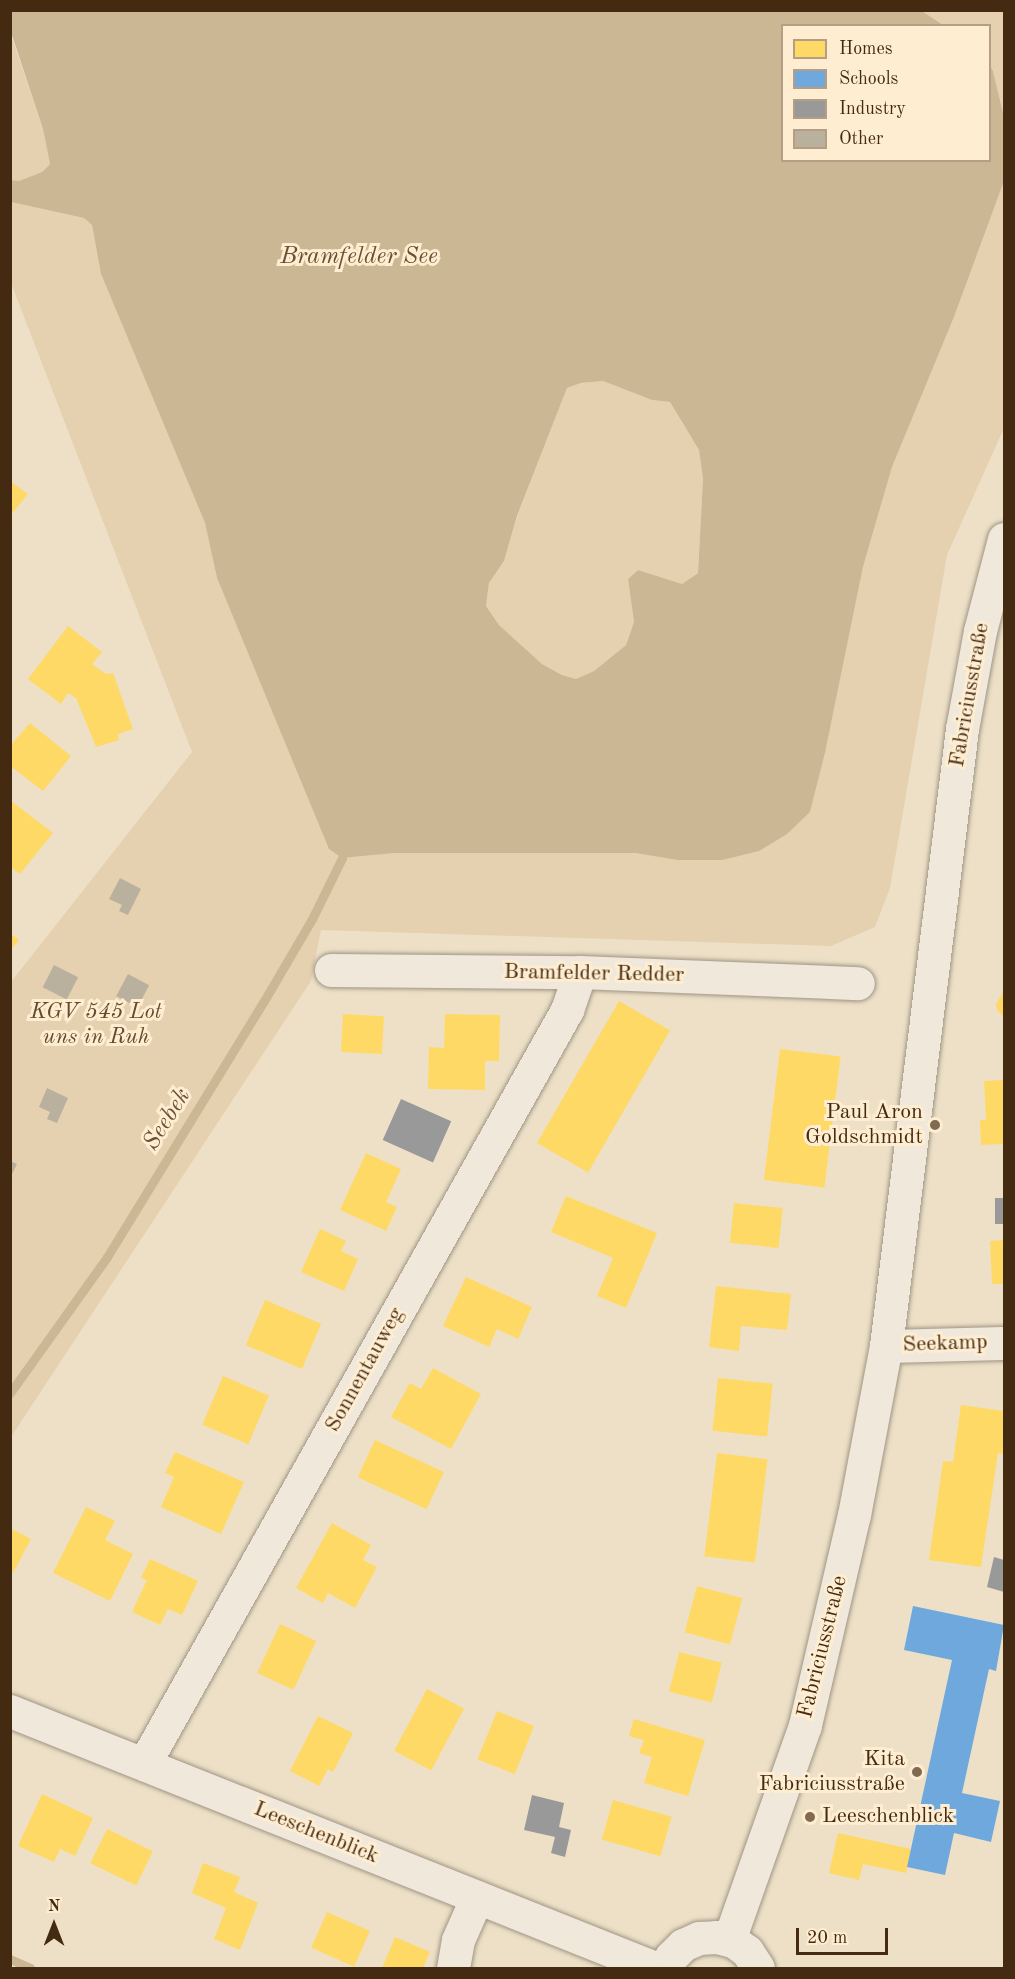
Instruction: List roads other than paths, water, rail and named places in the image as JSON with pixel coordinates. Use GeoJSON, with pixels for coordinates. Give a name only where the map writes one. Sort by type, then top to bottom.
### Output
{"type":"FeatureCollection","features":[{"type":"Feature","properties":{"kind":"street","name":"Fabriciusstraße"},"geometry":{"type":"LineString","coordinates":[[729,1940],[810,1706],[854,1515],[886,1346],[945,852],[962,729],[976,653],[1005,539]]}},
{"type":"Feature","properties":{"kind":"street","name":"Bramfelder Redder"},"geometry":{"type":"LineString","coordinates":[[331,970],[580,972],[858,983]]}},
{"type":"Feature","properties":{"kind":"street","name":"Sonnentauweg"},"geometry":{"type":"LineString","coordinates":[[144,1764],[567,1010],[580,972]]}},
{"type":"Feature","properties":{"kind":"street","name":"Seekamp"},"geometry":{"type":"LineString","coordinates":[[886,1346],[1005,1342]]}},
{"type":"Feature","properties":{"kind":"street","name":"Leeschenblick"},"geometry":{"type":"LineString","coordinates":[[10,1711],[655,1968]]}},
{"type":"Feature","properties":{"kind":"street"},"geometry":{"type":"LineString","coordinates":[[453,1968],[458,1940],[477,1897]]}},
{"type":"Feature","properties":{"kind":"street"},"geometry":{"type":"LineString","coordinates":[[664,1968],[683,1945],[699,1938],[716,1937],[729,1940],[747,1951],[758,1968]]}},
{"type":"Feature","properties":{"kind":"water","name":"Bramfelder See"},"geometry":{"type":"Polygon","coordinates":[[[11,11],[922,11],[942,24],[781,24],[781,162],[991,162],[991,68],[1004,117],[1004,181],[954,317],[892,467],[863,567],[825,753],[810,812],[787,834],[759,851],[722,860],[677,860],[635,853],[395,853],[342,858],[329,849],[217,578],[205,523],[101,274],[92,225],[84,218],[11,202],[11,180],[19,181],[42,172],[50,164],[43,129],[11,32],[11,11]],[[603,381],[581,383],[567,388],[517,516],[504,561],[489,583],[486,606],[499,625],[542,664],[562,675],[576,679],[594,671],[626,645],[634,622],[628,579],[638,570],[682,584],[698,573],[703,479],[699,450],[670,402],[652,400],[603,381]]]}},
{"type":"Feature","properties":{"kind":"waterway","name":"Seebek"},"geometry":{"type":"LineString","coordinates":[[10,1393],[107,1257],[264,1001],[312,919],[342,858]]}},
{"type":"Feature","properties":{"kind":"waterway"},"geometry":{"type":"LineString","coordinates":[[10,1959],[30,1968]]}},
{"type":"Feature","properties":{"kind":"place","name":"Paul Aron Goldschmidt"},"geometry":{"type":"Point","coordinates":[935,1125]}},
{"type":"Feature","properties":{"kind":"place","name":"Kita Fabriciusstraße"},"geometry":{"type":"Point","coordinates":[917,1772]}},
{"type":"Feature","properties":{"kind":"place","name":"Leeschenblick"},"geometry":{"type":"Point","coordinates":[810,1817]}},
{"type":"Feature","properties":{"kind":"park label","name":"KGV 545 Lot uns in Ruh"},"geometry":{"type":"Point","coordinates":[96,1024]}}]}
